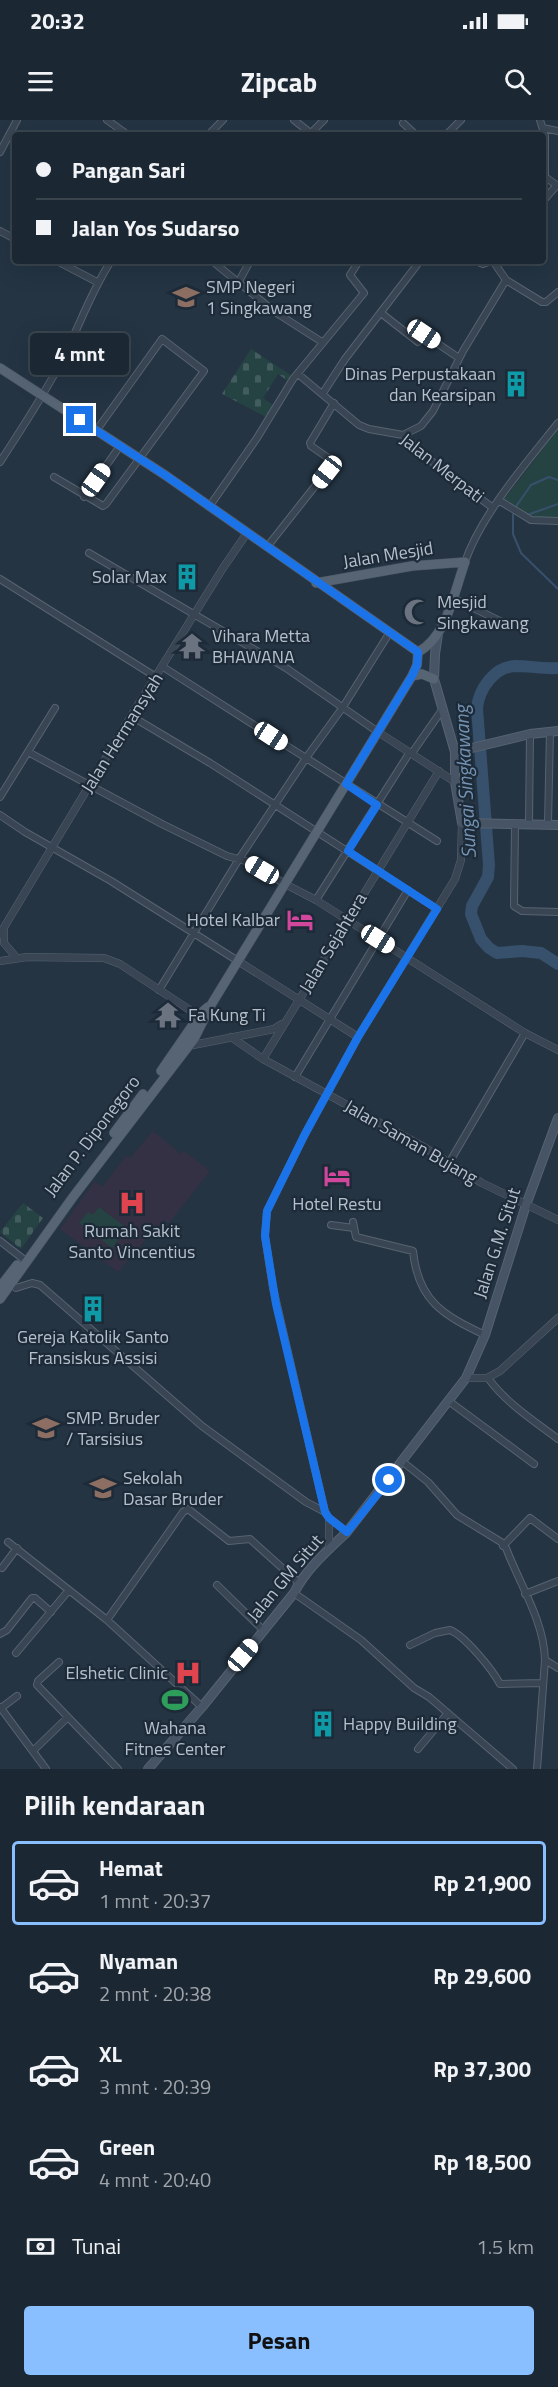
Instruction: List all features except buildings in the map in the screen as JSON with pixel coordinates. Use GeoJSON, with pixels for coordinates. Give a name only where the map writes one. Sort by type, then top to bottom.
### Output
{"type":"FeatureCollection","features":[{"type":"Feature","properties":{"kind":"main road"},"geometry":{"type":"LineString","coordinates":[[0,368],[139,458],[418,652]]}},
{"type":"Feature","properties":{"kind":"main road"},"geometry":{"type":"LineString","coordinates":[[465,562],[438,634],[434,679],[455,752],[455,782],[462,823],[558,825]]}},
{"type":"Feature","properties":{"kind":"main road","name":"Jalan Mesjid"},"geometry":{"type":"LineString","coordinates":[[316,583],[412,566],[465,562]]}},
{"type":"Feature","properties":{"kind":"main road"},"geometry":{"type":"LineString","coordinates":[[338,595],[345,578]]}},
{"type":"Feature","properties":{"kind":"main road"},"geometry":{"type":"LineString","coordinates":[[418,652],[426,648],[438,634]]}},
{"type":"Feature","properties":{"kind":"main road"},"geometry":{"type":"LineString","coordinates":[[211,1005],[412,676],[417,665],[418,652]]}},
{"type":"Feature","properties":{"kind":"main road"},"geometry":{"type":"LineString","coordinates":[[412,676],[422,674],[434,679]]}},
{"type":"Feature","properties":{"kind":"main road"},"geometry":{"type":"LineString","coordinates":[[455,752],[530,734],[554,731]]}},
{"type":"Feature","properties":{"kind":"main road","name":"Jalan P. Diponegoro"},"geometry":{"type":"LineString","coordinates":[[0,1287],[162,1070],[199,1016],[211,1005]]}},
{"type":"Feature","properties":{"kind":"main road","name":"Jalan P. Diponegoro"},"geometry":{"type":"LineString","coordinates":[[0,1299],[73,1197],[188,1046],[211,1005]]}},
{"type":"Feature","properties":{"kind":"main road","name":"Jalan G.M. Situt"},"geometry":{"type":"LineString","coordinates":[[466,1378],[485,1335],[526,1205],[558,1118]]}},
{"type":"Feature","properties":{"kind":"main road","name":"Jalan GM Situt"},"geometry":{"type":"LineString","coordinates":[[148,1769],[202,1707],[294,1593],[299,1583],[329,1548],[347,1532],[450,1402],[466,1378]]}},
{"type":"Feature","properties":{"kind":"street"},"geometry":{"type":"LineString","coordinates":[[1,148],[17,120]]}},
{"type":"Feature","properties":{"kind":"street"},"geometry":{"type":"LineString","coordinates":[[107,120],[124,132]]}},
{"type":"Feature","properties":{"kind":"street"},"geometry":{"type":"LineString","coordinates":[[211,132],[223,120]]}},
{"type":"Feature","properties":{"kind":"street"},"geometry":{"type":"LineString","coordinates":[[294,120],[309,132]]}},
{"type":"Feature","properties":{"kind":"street"},"geometry":{"type":"LineString","coordinates":[[314,132],[324,120]]}},
{"type":"Feature","properties":{"kind":"street"},"geometry":{"type":"LineString","coordinates":[[449,132],[461,120]]}},
{"type":"Feature","properties":{"kind":"street"},"geometry":{"type":"LineString","coordinates":[[540,120],[543,132]]}},
{"type":"Feature","properties":{"kind":"street"},"geometry":{"type":"LineString","coordinates":[[403,123],[413,132]]}},
{"type":"Feature","properties":{"kind":"street"},"geometry":{"type":"LineString","coordinates":[[543,128],[558,131]]}},
{"type":"Feature","properties":{"kind":"street"},"geometry":{"type":"LineString","coordinates":[[546,197],[556,185]]}},
{"type":"Feature","properties":{"kind":"street"},"geometry":{"type":"LineString","coordinates":[[63,264],[97,282]]}},
{"type":"Feature","properties":{"kind":"street"},"geometry":{"type":"LineString","coordinates":[[0,462],[43,395],[61,362],[97,282],[109,264]]}},
{"type":"Feature","properties":{"kind":"street"},"geometry":{"type":"LineString","coordinates":[[216,264],[275,312],[322,342]]}},
{"type":"Feature","properties":{"kind":"street"},"geometry":{"type":"LineString","coordinates":[[238,283],[248,264]]}},
{"type":"Feature","properties":{"kind":"street"},"geometry":{"type":"LineString","coordinates":[[209,507],[298,374],[364,293],[350,275],[357,264]]}},
{"type":"Feature","properties":{"kind":"street"},"geometry":{"type":"LineString","coordinates":[[323,393],[345,358],[418,264]]}},
{"type":"Feature","properties":{"kind":"street"},"geometry":{"type":"LineString","coordinates":[[494,264],[506,280],[544,303],[558,292]]}},
{"type":"Feature","properties":{"kind":"street"},"geometry":{"type":"LineString","coordinates":[[403,435],[426,421],[438,403],[459,358],[506,280]]}},
{"type":"Feature","properties":{"kind":"street"},"geometry":{"type":"LineString","coordinates":[[381,313],[418,342],[423,333],[459,358]]}},
{"type":"Feature","properties":{"kind":"street"},"geometry":{"type":"LineString","coordinates":[[54,477],[84,497],[103,506],[110,500],[204,371],[162,339],[96,431]]}},
{"type":"Feature","properties":{"kind":"street","name":"Jalan Merpati"},"geometry":{"type":"LineString","coordinates":[[298,374],[364,427],[403,435],[437,466],[494,508]]}},
{"type":"Feature","properties":{"kind":"street"},"geometry":{"type":"LineString","coordinates":[[267,547],[334,462],[310,443],[334,403]]}},
{"type":"Feature","properties":{"kind":"street"},"geometry":{"type":"LineString","coordinates":[[465,562],[477,532],[558,423]]}},
{"type":"Feature","properties":{"kind":"street"},"geometry":{"type":"LineString","coordinates":[[84,497],[120,446]]}},
{"type":"Feature","properties":{"kind":"street"},"geometry":{"type":"LineString","coordinates":[[500,501],[536,521],[558,521]]}},
{"type":"Feature","properties":{"kind":"street","name":"Jalan Hermansyah"},"geometry":{"type":"LineString","coordinates":[[0,934],[4,923],[131,716],[247,532]]}},
{"type":"Feature","properties":{"kind":"street"},"geometry":{"type":"LineString","coordinates":[[89,553],[286,668],[455,782]]}},
{"type":"Feature","properties":{"kind":"street"},"geometry":{"type":"LineString","coordinates":[[0,579],[156,677]]}},
{"type":"Feature","properties":{"kind":"street"},"geometry":{"type":"LineString","coordinates":[[452,597],[504,623]]}},
{"type":"Feature","properties":{"kind":"street"},"geometry":{"type":"LineString","coordinates":[[159,990],[239,859],[343,707],[390,632]]}},
{"type":"Feature","properties":{"kind":"street"},"geometry":{"type":"LineString","coordinates":[[163,668],[437,841]]}},
{"type":"Feature","properties":{"kind":"street"},"geometry":{"type":"LineString","coordinates":[[0,796],[55,708]]}},
{"type":"Feature","properties":{"kind":"street"},"geometry":{"type":"LineString","coordinates":[[316,900],[411,753],[442,710]]}},
{"type":"Feature","properties":{"kind":"street"},"geometry":{"type":"LineString","coordinates":[[131,716],[437,909]]}},
{"type":"Feature","properties":{"kind":"street"},"geometry":{"type":"LineString","coordinates":[[548,824],[554,731]]}},
{"type":"Feature","properties":{"kind":"street"},"geometry":{"type":"LineString","coordinates":[[529,824],[530,734]]}},
{"type":"Feature","properties":{"kind":"street"},"geometry":{"type":"LineString","coordinates":[[28,752],[162,824],[227,856],[249,862],[408,957],[525,1034],[558,1050]]}},
{"type":"Feature","properties":{"kind":"street","name":"Jalan Sejahtera"},"geometry":{"type":"LineString","coordinates":[[263,1059],[439,771]]}},
{"type":"Feature","properties":{"kind":"street"},"geometry":{"type":"LineString","coordinates":[[0,815],[51,848],[111,881],[358,1037]]}},
{"type":"Feature","properties":{"kind":"street"},"geometry":{"type":"LineString","coordinates":[[329,1548],[327,1515],[279,1320],[265,1236],[267,1211],[358,1037],[460,869],[462,823]]}},
{"type":"Feature","properties":{"kind":"street"},"geometry":{"type":"LineString","coordinates":[[515,824],[514,906],[522,912],[558,912]]}},
{"type":"Feature","properties":{"kind":"street"},"geometry":{"type":"LineString","coordinates":[[294,1077],[408,890]]}},
{"type":"Feature","properties":{"kind":"street"},"geometry":{"type":"LineString","coordinates":[[4,923],[3,941],[16,957]]}},
{"type":"Feature","properties":{"kind":"street"},"geometry":{"type":"LineString","coordinates":[[0,962],[16,957],[90,956],[104,958],[120,964],[199,1016]]}},
{"type":"Feature","properties":{"kind":"street"},"geometry":{"type":"LineString","coordinates":[[188,1046],[274,1029],[285,1023]]}},
{"type":"Feature","properties":{"kind":"street"},"geometry":{"type":"LineString","coordinates":[[449,1163],[525,1034]]}},
{"type":"Feature","properties":{"kind":"street","name":"Jalan Saman Bujang"},"geometry":{"type":"LineString","coordinates":[[231,1037],[263,1059],[482,1183],[558,1220]]}},
{"type":"Feature","properties":{"kind":"street"},"geometry":{"type":"LineString","coordinates":[[331,1225],[354,1225],[356,1237],[413,1251],[417,1277],[426,1297],[441,1312],[485,1335]]}},
{"type":"Feature","properties":{"kind":"street"},"geometry":{"type":"LineString","coordinates":[[0,1241],[22,1258]]}},
{"type":"Feature","properties":{"kind":"street"},"geometry":{"type":"LineString","coordinates":[[16,1288],[32,1283],[40,1286],[202,1426],[327,1515],[347,1532]]}},
{"type":"Feature","properties":{"kind":"street"},"geometry":{"type":"LineString","coordinates":[[466,1378],[488,1378],[519,1356],[558,1318]]}},
{"type":"Feature","properties":{"kind":"street"},"geometry":{"type":"LineString","coordinates":[[488,1378],[513,1405],[558,1439]]}},
{"type":"Feature","properties":{"kind":"street"},"geometry":{"type":"LineString","coordinates":[[450,1402],[534,1464]]}},
{"type":"Feature","properties":{"kind":"street"},"geometry":{"type":"LineString","coordinates":[[403,1462],[428,1482],[457,1515],[495,1538],[503,1546],[538,1622],[545,1647],[545,1660],[537,1769]]}},
{"type":"Feature","properties":{"kind":"street"},"geometry":{"type":"LineString","coordinates":[[107,1620],[183,1512],[188,1509],[229,1541],[250,1539],[299,1583]]}},
{"type":"Feature","properties":{"kind":"street"},"geometry":{"type":"LineString","coordinates":[[503,1546],[530,1518],[558,1539]]}},
{"type":"Feature","properties":{"kind":"street"},"geometry":{"type":"LineString","coordinates":[[8,1542],[107,1620],[202,1707]]}},
{"type":"Feature","properties":{"kind":"street"},"geometry":{"type":"LineString","coordinates":[[2,1568],[17,1548]]}},
{"type":"Feature","properties":{"kind":"street"},"geometry":{"type":"LineString","coordinates":[[525,1594],[558,1581]]}},
{"type":"Feature","properties":{"kind":"street"},"geometry":{"type":"LineString","coordinates":[[217,1585],[263,1630]]}},
{"type":"Feature","properties":{"kind":"street"},"geometry":{"type":"LineString","coordinates":[[16,1653],[69,1590]]}},
{"type":"Feature","properties":{"kind":"street"},"geometry":{"type":"LineString","coordinates":[[294,1593],[361,1640],[414,1688],[429,1697],[513,1769]]}},
{"type":"Feature","properties":{"kind":"street"},"geometry":{"type":"LineString","coordinates":[[0,1634],[7,1630],[32,1599],[35,1598],[51,1612]]}},
{"type":"Feature","properties":{"kind":"street"},"geometry":{"type":"LineString","coordinates":[[410,1645],[435,1633],[450,1630],[463,1638],[489,1666],[500,1684],[542,1683]]}},
{"type":"Feature","properties":{"kind":"street"},"geometry":{"type":"LineString","coordinates":[[545,1660],[558,1668]]}},
{"type":"Feature","properties":{"kind":"street"},"geometry":{"type":"LineString","coordinates":[[59,1662],[37,1684],[118,1769]]}},
{"type":"Feature","properties":{"kind":"street"},"geometry":{"type":"LineString","coordinates":[[16,1696],[1,1708],[46,1769]]}},
{"type":"Feature","properties":{"kind":"street"},"geometry":{"type":"LineString","coordinates":[[418,1749],[448,1713]]}},
{"type":"Feature","properties":{"kind":"street"},"geometry":{"type":"LineString","coordinates":[[34,1750],[67,1718]]}},
{"type":"Feature","properties":{"kind":"shaded area","name":"Rumah Sakit Santo Vincentius"},"geometry":{"type":"Polygon","coordinates":[[[153,1131],[181,1154],[184,1151],[210,1171],[169,1223],[163,1220],[118,1272],[60,1229],[95,1181],[102,1187],[126,1156],[130,1158],[153,1131]]]}},
{"type":"Feature","properties":{"kind":"green space"},"geometry":{"type":"Polygon","coordinates":[[[251,349],[292,376],[288,381],[278,374],[263,398],[273,405],[266,417],[222,394],[251,349]]]}},
{"type":"Feature","properties":{"kind":"green space"},"geometry":{"type":"Polygon","coordinates":[[[558,429],[558,523],[537,524],[499,506],[558,429]]]}},
{"type":"Feature","properties":{"kind":"green space"},"geometry":{"type":"Polygon","coordinates":[[[23,1203],[43,1218],[21,1249],[0,1232],[23,1203]]]}},
{"type":"Feature","properties":{"kind":"green space"},"geometry":{"type":"Polygon","coordinates":[[[99,1207],[124,1226],[122,1230],[124,1232],[112,1248],[79,1223],[88,1212],[93,1215],[99,1207]]]}},
{"type":"Feature","properties":{"kind":"waterway"},"geometry":{"type":"LineString","coordinates":[[558,480],[549,477],[531,485],[513,515],[513,534],[521,553],[558,589]]}},
{"type":"Feature","properties":{"kind":"waterway"},"geometry":{"type":"LineString","coordinates":[[527,515],[558,504]]}},
{"type":"Feature","properties":{"kind":"waterway","name":"Sungai Singkawang"},"geometry":{"type":"LineString","coordinates":[[558,668],[507,667],[489,680],[478,701],[489,865],[488,877],[472,906],[471,914],[481,939],[497,953],[522,951],[541,953],[558,964]]}},
{"type":"Feature","properties":{"kind":"place","name":"SMP Negeri 1 Singkawang"},"geometry":{"type":"Point","coordinates":[186,297]}},
{"type":"Feature","properties":{"kind":"place","name":"Dinas Perpustakaan dan Kearsipan"},"geometry":{"type":"Point","coordinates":[516,384]}},
{"type":"Feature","properties":{"kind":"place","name":"Solar Max"},"geometry":{"type":"Point","coordinates":[187,577]}},
{"type":"Feature","properties":{"kind":"place","name":"Mesjid Singkawang"},"geometry":{"type":"Point","coordinates":[417,612]}},
{"type":"Feature","properties":{"kind":"place","name":"Vihara Metta BHAWANA"},"geometry":{"type":"Point","coordinates":[192,646]}},
{"type":"Feature","properties":{"kind":"place","name":"Hotel Kalbar"},"geometry":{"type":"Point","coordinates":[300,920]}},
{"type":"Feature","properties":{"kind":"place","name":"Fa Kung Ti"},"geometry":{"type":"Point","coordinates":[168,1015]}},
{"type":"Feature","properties":{"kind":"place","name":"Hotel Restu"},"geometry":{"type":"Point","coordinates":[337,1176]}},
{"type":"Feature","properties":{"kind":"place","name":"Rumah Sakit Santo Vincentius"},"geometry":{"type":"Point","coordinates":[132,1203]}},
{"type":"Feature","properties":{"kind":"place","name":"Gereja Katolik Santo Fransiskus Assisi"},"geometry":{"type":"Point","coordinates":[93,1309]}},
{"type":"Feature","properties":{"kind":"place","name":"SMP. Bruder / Tarsisius"},"geometry":{"type":"Point","coordinates":[46,1428]}},
{"type":"Feature","properties":{"kind":"place","name":"Sekolah Dasar Bruder"},"geometry":{"type":"Point","coordinates":[103,1488]}},
{"type":"Feature","properties":{"kind":"place","name":"Elshetic Clinic"},"geometry":{"type":"Point","coordinates":[188,1673]}},
{"type":"Feature","properties":{"kind":"place","name":"Wahana Fitnes Center"},"geometry":{"type":"Point","coordinates":[175,1700]}},
{"type":"Feature","properties":{"kind":"place","name":"Happy Building"},"geometry":{"type":"Point","coordinates":[323,1724]}},
{"type":"Feature","properties":{"kind":"route"},"geometry":{"type":"LineString","coordinates":[[80,420],[165,475],[316,583],[338,595],[418,652],[417,665],[412,676],[346,784],[377,805],[348,851],[437,909],[358,1037],[272,1198],[265,1222],[266,1248],[279,1320],[307,1427],[325,1512],[347,1532],[389,1480]]}}]}
